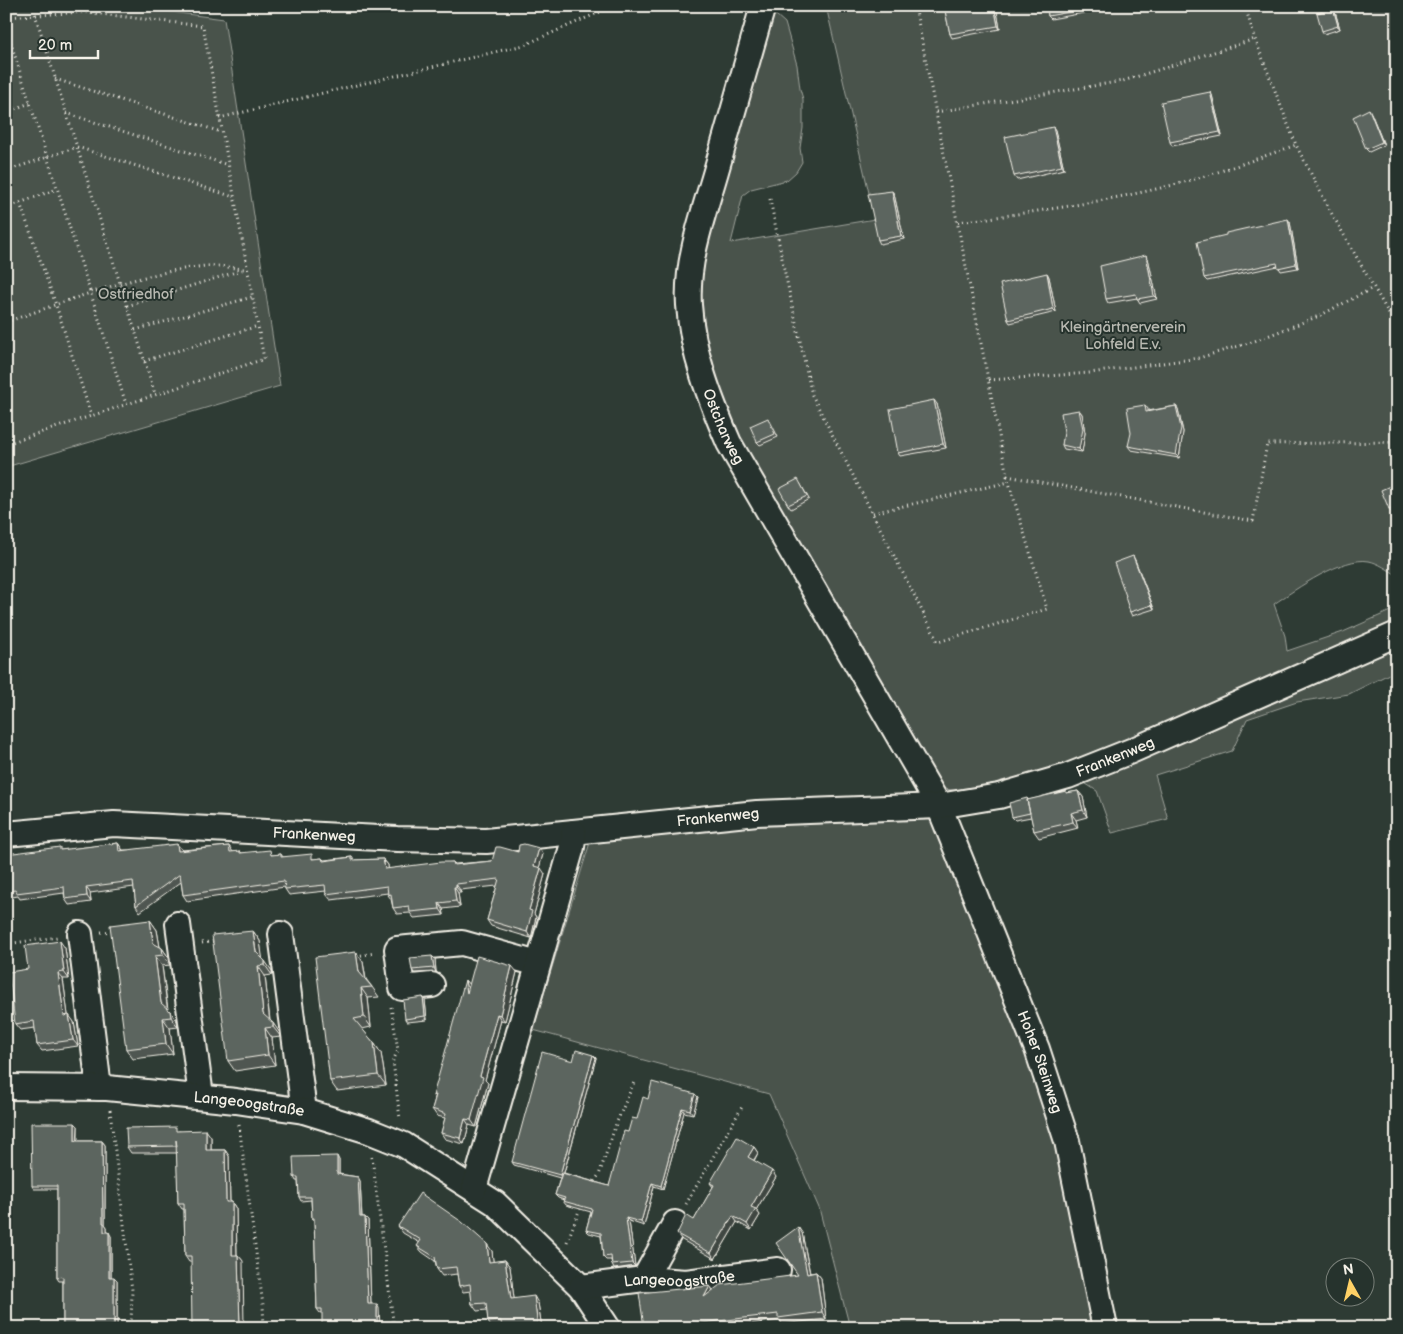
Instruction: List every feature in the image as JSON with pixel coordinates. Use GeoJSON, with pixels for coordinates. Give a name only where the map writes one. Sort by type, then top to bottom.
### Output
{"type":"FeatureCollection","features":[{"type":"Feature","properties":{"kind":"street","name":"Ostcharweg"},"geometry":{"type":"LineString","coordinates":[[763,6],[691,264],[689,304],[695,345],[709,396],[729,443],[939,806]]}},
{"type":"Feature","properties":{"kind":"street","name":"Frankenweg"},"geometry":{"type":"LineString","coordinates":[[6,834],[114,824],[397,839],[486,841],[757,813],[939,806],[999,796],[1068,776],[1131,751],[1397,634]]}},
{"type":"Feature","properties":{"kind":"street","name":"Hoher Steinweg"},"geometry":{"type":"LineString","coordinates":[[939,806],[1037,1049],[1067,1141],[1105,1328]]}},
{"type":"Feature","properties":{"kind":"street"},"geometry":{"type":"LineString","coordinates":[[474,1190],[572,848],[574,832]]}},
{"type":"Feature","properties":{"kind":"street"},"geometry":{"type":"LineString","coordinates":[[80,934],[103,1088]]}},
{"type":"Feature","properties":{"kind":"street"},"geometry":{"type":"LineString","coordinates":[[281,934],[304,1111]]}},
{"type":"Feature","properties":{"kind":"street"},"geometry":{"type":"LineString","coordinates":[[180,935],[201,1096]]}},
{"type":"Feature","properties":{"kind":"street"},"geometry":{"type":"LineString","coordinates":[[432,985],[402,988],[396,950],[462,943],[538,964]]}},
{"type":"Feature","properties":{"kind":"street","name":"Langeoogstraße"},"geometry":{"type":"LineString","coordinates":[[6,1087],[103,1088],[201,1096],[236,1101],[304,1111],[369,1131],[404,1145],[495,1203],[581,1287],[608,1328]]}},
{"type":"Feature","properties":{"kind":"street"},"geometry":{"type":"LineString","coordinates":[[644,1279],[675,1223]]}},
{"type":"Feature","properties":{"kind":"street","name":"Langeoogstraße"},"geometry":{"type":"LineString","coordinates":[[581,1287],[644,1279],[686,1282],[778,1270]]}},
{"type":"Feature","properties":{"kind":"path"},"geometry":{"type":"LineString","coordinates":[[83,6],[84,12]]}},
{"type":"Feature","properties":{"kind":"path"},"geometry":{"type":"LineString","coordinates":[[118,6],[119,16]]}},
{"type":"Feature","properties":{"kind":"path"},"geometry":{"type":"LineString","coordinates":[[219,118],[524,45],[614,6]]}},
{"type":"Feature","properties":{"kind":"path"},"geometry":{"type":"LineString","coordinates":[[770,199],[812,395],[938,642],[1047,609],[1007,476],[915,6]]}},
{"type":"Feature","properties":{"kind":"path"},"geometry":{"type":"LineString","coordinates":[[1245,6],[1255,40],[1296,145],[1373,288],[1397,328]]}},
{"type":"Feature","properties":{"kind":"path"},"geometry":{"type":"LineString","coordinates":[[6,17],[84,12],[203,26],[264,359],[6,444]]}},
{"type":"Feature","properties":{"kind":"path"},"geometry":{"type":"LineString","coordinates":[[35,14],[155,394]]}},
{"type":"Feature","properties":{"kind":"path"},"geometry":{"type":"LineString","coordinates":[[6,28],[126,404]]}},
{"type":"Feature","properties":{"kind":"path"},"geometry":{"type":"LineString","coordinates":[[936,112],[1123,81],[1255,40]]}},
{"type":"Feature","properties":{"kind":"path"},"geometry":{"type":"LineString","coordinates":[[55,79],[221,132]]}},
{"type":"Feature","properties":{"kind":"path"},"geometry":{"type":"LineString","coordinates":[[6,112],[30,103]]}},
{"type":"Feature","properties":{"kind":"path"},"geometry":{"type":"LineString","coordinates":[[66,113],[228,165]]}},
{"type":"Feature","properties":{"kind":"path"},"geometry":{"type":"LineString","coordinates":[[958,222],[1058,209],[1158,189],[1223,170],[1296,145]]}},
{"type":"Feature","properties":{"kind":"path"},"geometry":{"type":"LineString","coordinates":[[6,171],[76,147],[234,197]]}},
{"type":"Feature","properties":{"kind":"path"},"geometry":{"type":"LineString","coordinates":[[6,208],[57,189]]}},
{"type":"Feature","properties":{"kind":"path"},"geometry":{"type":"LineString","coordinates":[[20,202],[56,305],[91,416]]}},
{"type":"Feature","properties":{"kind":"path"},"geometry":{"type":"LineString","coordinates":[[6,322],[90,293],[156,275],[208,266],[246,269]]}},
{"type":"Feature","properties":{"kind":"path"},"geometry":{"type":"LineString","coordinates":[[127,306],[246,269]]}},
{"type":"Feature","properties":{"kind":"path"},"geometry":{"type":"LineString","coordinates":[[989,380],[1090,373],[1199,358],[1252,342],[1320,316],[1373,288]]}},
{"type":"Feature","properties":{"kind":"path"},"geometry":{"type":"LineString","coordinates":[[135,330],[252,297]]}},
{"type":"Feature","properties":{"kind":"path"},"geometry":{"type":"LineString","coordinates":[[144,361],[258,326]]}},
{"type":"Feature","properties":{"kind":"path"},"geometry":{"type":"LineString","coordinates":[[1007,476],[1253,521],[1267,444],[1397,442]]}},
{"type":"Feature","properties":{"kind":"path"},"geometry":{"type":"LineString","coordinates":[[873,513],[1009,482]]}},
{"type":"Feature","properties":{"kind":"path"},"geometry":{"type":"LineString","coordinates":[[180,935],[221,941]]}},
{"type":"Feature","properties":{"kind":"path"},"geometry":{"type":"LineString","coordinates":[[354,956],[396,950]]}},
{"type":"Feature","properties":{"kind":"path"},"geometry":{"type":"LineString","coordinates":[[390,1001],[398,1050],[393,1061],[404,1145]]}},
{"type":"Feature","properties":{"kind":"path"},"geometry":{"type":"LineString","coordinates":[[587,1189],[599,1175],[616,1124],[634,1080]]}},
{"type":"Feature","properties":{"kind":"path"},"geometry":{"type":"LineString","coordinates":[[103,1088],[132,1290],[132,1328]]}},
{"type":"Feature","properties":{"kind":"path"},"geometry":{"type":"LineString","coordinates":[[236,1101],[263,1305],[264,1328]]}},
{"type":"Feature","properties":{"kind":"path"},"geometry":{"type":"LineString","coordinates":[[675,1223],[742,1107]]}},
{"type":"Feature","properties":{"kind":"path"},"geometry":{"type":"LineString","coordinates":[[369,1131],[394,1328]]}},
{"type":"Feature","properties":{"kind":"path"},"geometry":{"type":"LineString","coordinates":[[559,1264],[584,1197]]}},
{"type":"Feature","properties":{"kind":"green space","name":"Ostfriedhof"},"geometry":{"type":"Polygon","coordinates":[[[6,6],[126,6],[224,19],[280,386],[6,467],[6,6]]]}},
{"type":"Feature","properties":{"kind":"green space","name":"Kleingärtnerverein Lohfeld E.v."},"geometry":{"type":"Polygon","coordinates":[[[826,6],[1397,6],[1397,575],[1369,561],[1358,561],[1333,568],[1294,590],[1274,604],[1285,636],[1287,651],[1343,632],[1397,608],[1397,670],[1349,694],[1297,702],[1247,719],[1232,751],[1155,775],[1168,819],[1112,833],[1097,791],[1061,768],[961,791],[943,789],[932,781],[788,539],[717,394],[697,299],[702,248],[769,18],[776,15],[785,23],[797,65],[803,99],[803,128],[800,148],[802,162],[796,172],[787,180],[751,189],[743,195],[731,243],[875,219],[826,6]]]}},
{"type":"Feature","properties":{"kind":"green space"},"geometry":{"type":"Polygon","coordinates":[[[944,813],[1010,966],[1112,1328],[850,1328],[819,1208],[769,1094],[533,1030],[591,839],[758,819],[944,813]]]}},
{"type":"Feature","properties":{"kind":"building"},"geometry":{"type":"Polygon","coordinates":[[[944,6],[994,6],[998,26],[950,34],[944,6]]]}},
{"type":"Feature","properties":{"kind":"building"},"geometry":{"type":"Polygon","coordinates":[[[1047,6],[1097,6],[1097,7],[1048,16],[1047,6]]]}},
{"type":"Feature","properties":{"kind":"building"},"geometry":{"type":"Polygon","coordinates":[[[1333,8],[1338,26],[1322,31],[1317,13],[1333,8]]]}},
{"type":"Feature","properties":{"kind":"building"},"geometry":{"type":"Polygon","coordinates":[[[1210,92],[1220,132],[1170,142],[1161,102],[1210,92]]]}},
{"type":"Feature","properties":{"kind":"building"},"geometry":{"type":"Polygon","coordinates":[[[1369,109],[1382,142],[1366,149],[1353,117],[1369,109]]]}},
{"type":"Feature","properties":{"kind":"building"},"geometry":{"type":"Polygon","coordinates":[[[1053,127],[1062,166],[1014,176],[1005,137],[1053,127]]]}},
{"type":"Feature","properties":{"kind":"building"},"geometry":{"type":"Polygon","coordinates":[[[892,191],[901,236],[878,240],[868,194],[892,191]]]}},
{"type":"Feature","properties":{"kind":"building"},"geometry":{"type":"Polygon","coordinates":[[[1288,219],[1296,264],[1278,268],[1277,263],[1204,278],[1197,242],[1226,235],[1226,233],[1288,219]]]}},
{"type":"Feature","properties":{"kind":"building"},"geometry":{"type":"Polygon","coordinates":[[[1146,255],[1154,296],[1137,299],[1136,294],[1106,299],[1100,266],[1146,255]]]}},
{"type":"Feature","properties":{"kind":"building"},"geometry":{"type":"Polygon","coordinates":[[[1047,273],[1053,309],[1008,320],[1000,284],[1047,273]]]}},
{"type":"Feature","properties":{"kind":"building"},"geometry":{"type":"Polygon","coordinates":[[[934,400],[943,444],[898,453],[890,409],[934,400]]]}},
{"type":"Feature","properties":{"kind":"building"},"geometry":{"type":"Polygon","coordinates":[[[1145,405],[1146,412],[1176,406],[1181,428],[1176,455],[1128,446],[1131,433],[1127,408],[1145,405]]]}},
{"type":"Feature","properties":{"kind":"building"},"geometry":{"type":"Polygon","coordinates":[[[1079,410],[1083,429],[1079,449],[1062,445],[1064,432],[1061,413],[1079,410]]]}},
{"type":"Feature","properties":{"kind":"building"},"geometry":{"type":"Polygon","coordinates":[[[768,418],[775,434],[757,442],[750,426],[768,418]]]}},
{"type":"Feature","properties":{"kind":"building"},"geometry":{"type":"Polygon","coordinates":[[[798,479],[807,496],[788,505],[779,489],[798,479]]]}},
{"type":"Feature","properties":{"kind":"building"},"geometry":{"type":"Polygon","coordinates":[[[1397,483],[1397,505],[1389,509],[1381,490],[1397,483]]]}},
{"type":"Feature","properties":{"kind":"building"},"geometry":{"type":"Polygon","coordinates":[[[1133,556],[1152,605],[1130,612],[1114,563],[1133,556]]]}},
{"type":"Feature","properties":{"kind":"building"},"geometry":{"type":"Polygon","coordinates":[[[1066,791],[1066,793],[1078,791],[1083,810],[1071,813],[1073,822],[1034,831],[1027,800],[1066,791]]]}},
{"type":"Feature","properties":{"kind":"building"},"geometry":{"type":"Polygon","coordinates":[[[1027,798],[1030,813],[1012,817],[1009,803],[1027,798]]]}},
{"type":"Feature","properties":{"kind":"building"},"geometry":{"type":"Polygon","coordinates":[[[118,843],[119,851],[177,844],[178,851],[229,846],[230,852],[270,850],[271,855],[281,854],[281,857],[312,854],[312,859],[322,858],[323,861],[352,857],[352,860],[383,859],[385,869],[441,862],[453,862],[454,865],[492,861],[496,847],[518,852],[519,845],[524,844],[539,848],[534,866],[541,868],[529,910],[532,911],[527,932],[487,920],[499,879],[456,884],[456,887],[454,887],[456,901],[439,903],[440,909],[410,912],[409,906],[393,908],[391,894],[388,895],[387,886],[326,894],[325,885],[285,889],[284,881],[183,895],[180,874],[136,906],[133,881],[86,887],[87,896],[65,899],[64,887],[16,893],[16,890],[6,891],[6,854],[60,847],[60,850],[118,843]]]}},
{"type":"Feature","properties":{"kind":"building"},"geometry":{"type":"Polygon","coordinates":[[[150,920],[153,943],[162,948],[163,955],[155,956],[161,1003],[170,1011],[171,1017],[163,1018],[166,1044],[126,1049],[110,925],[150,920]]]}},
{"type":"Feature","properties":{"kind":"building"},"geometry":{"type":"Polygon","coordinates":[[[253,931],[256,952],[265,961],[265,965],[258,966],[263,1014],[273,1023],[273,1027],[265,1028],[268,1055],[228,1061],[212,935],[253,931]]]}},
{"type":"Feature","properties":{"kind":"building"},"geometry":{"type":"Polygon","coordinates":[[[60,941],[64,972],[58,973],[64,1016],[69,1015],[73,1040],[37,1045],[34,1021],[15,1024],[9,972],[28,969],[25,946],[60,941]]]}},
{"type":"Feature","properties":{"kind":"building"},"geometry":{"type":"Polygon","coordinates":[[[356,952],[359,972],[372,987],[361,988],[364,1017],[354,1019],[374,1043],[378,1075],[330,1081],[315,957],[356,952]]]}},
{"type":"Feature","properties":{"kind":"building"},"geometry":{"type":"Polygon","coordinates":[[[432,956],[434,968],[412,970],[410,958],[432,956]]]}},
{"type":"Feature","properties":{"kind":"building"},"geometry":{"type":"Polygon","coordinates":[[[477,956],[512,966],[500,1015],[497,1014],[480,1076],[483,1077],[471,1120],[465,1119],[460,1138],[441,1133],[446,1114],[432,1109],[436,1095],[433,1096],[465,980],[467,993],[477,956]]]}},
{"type":"Feature","properties":{"kind":"building"},"geometry":{"type":"Polygon","coordinates":[[[423,997],[425,1016],[405,1019],[403,1000],[423,997]]]}},
{"type":"Feature","properties":{"kind":"building"},"geometry":{"type":"Polygon","coordinates":[[[576,1050],[593,1055],[560,1175],[512,1162],[542,1052],[573,1061],[576,1050]]]}},
{"type":"Feature","properties":{"kind":"building"},"geometry":{"type":"Polygon","coordinates":[[[652,1082],[695,1094],[690,1110],[682,1108],[661,1186],[652,1183],[641,1222],[626,1218],[632,1263],[612,1265],[611,1256],[603,1257],[601,1233],[586,1230],[592,1209],[563,1201],[565,1198],[555,1195],[562,1173],[609,1186],[624,1131],[628,1132],[632,1118],[637,1119],[643,1097],[648,1099],[652,1082]]]}},
{"type":"Feature","properties":{"kind":"building"},"geometry":{"type":"Polygon","coordinates":[[[31,1123],[75,1123],[75,1141],[102,1141],[103,1223],[104,1232],[109,1232],[109,1277],[114,1277],[114,1326],[111,1326],[111,1328],[63,1328],[63,1277],[57,1278],[57,1186],[32,1186],[31,1123]]]}},
{"type":"Feature","properties":{"kind":"building"},"geometry":{"type":"Polygon","coordinates":[[[176,1127],[176,1131],[206,1130],[206,1150],[225,1150],[226,1202],[232,1202],[232,1255],[238,1255],[240,1328],[192,1328],[191,1256],[185,1256],[184,1203],[178,1203],[176,1146],[127,1147],[126,1128],[176,1127]]]}},
{"type":"Feature","properties":{"kind":"building"},"geometry":{"type":"Polygon","coordinates":[[[737,1137],[754,1147],[748,1157],[772,1171],[751,1207],[756,1209],[747,1224],[733,1216],[711,1253],[677,1234],[686,1215],[694,1220],[714,1185],[710,1183],[737,1137]]]}},
{"type":"Feature","properties":{"kind":"building"},"geometry":{"type":"Polygon","coordinates":[[[337,1156],[337,1174],[358,1177],[360,1217],[365,1217],[368,1304],[377,1304],[377,1328],[322,1328],[322,1309],[317,1309],[314,1218],[312,1218],[311,1197],[299,1197],[298,1177],[294,1177],[293,1157],[337,1156]]]}},
{"type":"Feature","properties":{"kind":"building"},"geometry":{"type":"Polygon","coordinates":[[[420,1193],[462,1222],[487,1244],[489,1262],[505,1260],[511,1299],[534,1296],[538,1328],[502,1328],[501,1321],[488,1322],[486,1303],[472,1304],[470,1284],[459,1286],[456,1267],[437,1269],[435,1257],[417,1246],[421,1240],[398,1226],[420,1193]]]}},
{"type":"Feature","properties":{"kind":"building"},"geometry":{"type":"Polygon","coordinates":[[[798,1227],[807,1274],[816,1272],[822,1312],[778,1318],[778,1314],[676,1326],[676,1328],[644,1327],[639,1293],[710,1286],[704,1297],[720,1285],[798,1275],[776,1243],[798,1227]]]}}]}
